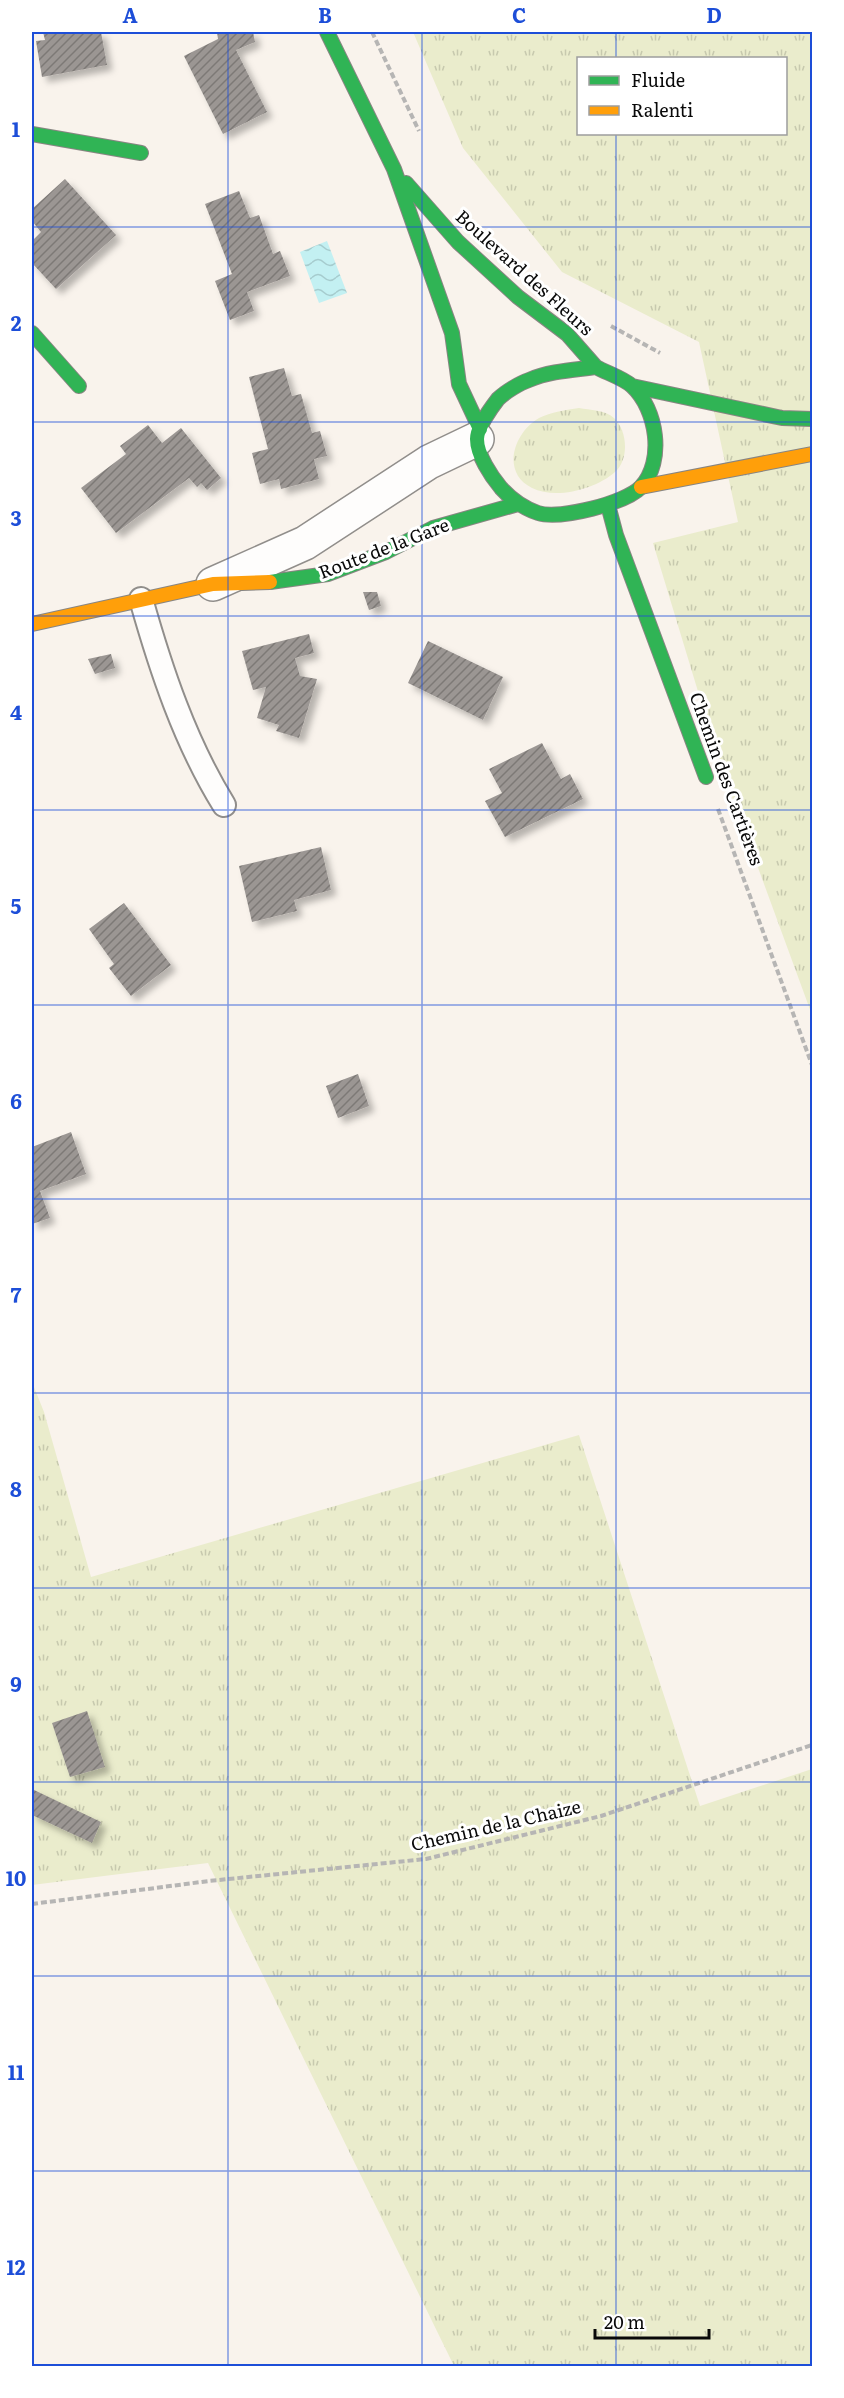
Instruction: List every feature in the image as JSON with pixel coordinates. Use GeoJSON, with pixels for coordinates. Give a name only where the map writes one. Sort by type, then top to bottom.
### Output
{"type":"FeatureCollection","features":[{"type":"Feature","properties":{"kind":"main road"},"geometry":{"type":"LineString","coordinates":[[327,32],[394,169],[452,333],[459,384],[479,434],[482,459],[500,487],[518,504],[540,514],[568,514],[608,505],[641,487],[813,454]]}},
{"type":"Feature","properties":{"kind":"main road"},"geometry":{"type":"LineString","coordinates":[[32,134],[141,153]]}},
{"type":"Feature","properties":{"kind":"main road","name":"Boulevard des Fleurs"},"geometry":{"type":"LineString","coordinates":[[394,169],[458,242],[518,297],[567,334],[596,367]]}},
{"type":"Feature","properties":{"kind":"main road"},"geometry":{"type":"LineString","coordinates":[[32,333],[79,386]]}},
{"type":"Feature","properties":{"kind":"main road"},"geometry":{"type":"LineString","coordinates":[[479,434],[499,398],[528,380],[554,372],[596,367],[632,386],[782,418],[813,419]]}},
{"type":"Feature","properties":{"kind":"main road"},"geometry":{"type":"LineString","coordinates":[[632,386],[647,408],[655,434],[655,461],[641,487]]}},
{"type":"Feature","properties":{"kind":"main road","name":"Route de la Gare"},"geometry":{"type":"LineString","coordinates":[[32,624],[213,584],[280,582],[328,574],[386,552],[433,528],[518,504]]}},
{"type":"Feature","properties":{"kind":"main road","name":"Chemin des Cartières"},"geometry":{"type":"LineString","coordinates":[[608,505],[616,535],[706,777]]}},
{"type":"Feature","properties":{"kind":"street","name":"Route de la Gare"},"geometry":{"type":"LineString","coordinates":[[213,584],[305,543],[429,462],[479,434]]}},
{"type":"Feature","properties":{"kind":"lane"},"geometry":{"type":"LineString","coordinates":[[141,599],[162,670],[205,774],[224,805]]}},
{"type":"Feature","properties":{"kind":"path"},"geometry":{"type":"LineString","coordinates":[[372,32],[422,137]]}},
{"type":"Feature","properties":{"kind":"path"},"geometry":{"type":"LineString","coordinates":[[607,324],[662,354]]}},
{"type":"Feature","properties":{"kind":"path","name":"Chemin des Cartières"},"geometry":{"type":"LineString","coordinates":[[706,777],[813,1065]]}},
{"type":"Feature","properties":{"kind":"path","name":"Chemin de la Chaize"},"geometry":{"type":"LineString","coordinates":[[32,1904],[209,1881],[426,1859],[600,1816],[813,1745]]}},
{"type":"Feature","properties":{"kind":"green space"},"geometry":{"type":"Polygon","coordinates":[[[413,32],[812,32],[812,1015],[720,764],[653,543],[738,522],[699,342],[562,272],[463,148],[413,32]]]}},
{"type":"Feature","properties":{"kind":"green space"},"geometry":{"type":"Polygon","coordinates":[[[579,408],[606,413],[619,424],[625,445],[620,467],[607,478],[575,491],[552,493],[532,488],[516,473],[514,453],[517,443],[530,425],[539,418],[579,408]]]}},
{"type":"Feature","properties":{"kind":"green space"},"geometry":{"type":"Polygon","coordinates":[[[32,1382],[44,1412],[91,1577],[579,1435],[700,1806],[812,1769],[812,2366],[454,2366],[208,1863],[32,1885],[32,1382]]]}},
{"type":"Feature","properties":{"kind":"water"},"geometry":{"type":"Polygon","coordinates":[[[327,241],[347,293],[319,303],[300,252],[327,241]]]}},
{"type":"Feature","properties":{"kind":"building"},"geometry":{"type":"Polygon","coordinates":[[[43,32],[101,32],[107,65],[42,77],[36,41],[45,40],[43,32]]]}},
{"type":"Feature","properties":{"kind":"building"},"geometry":{"type":"Polygon","coordinates":[[[217,32],[253,32],[255,42],[236,50],[267,112],[223,134],[184,56],[218,39],[217,32]]]}},
{"type":"Feature","properties":{"kind":"building"},"geometry":{"type":"Polygon","coordinates":[[[65,179],[116,235],[56,289],[32,263],[32,241],[41,232],[32,221],[32,209],[65,179]]]}},
{"type":"Feature","properties":{"kind":"building"},"geometry":{"type":"Polygon","coordinates":[[[239,191],[250,218],[259,215],[273,254],[280,251],[290,276],[247,292],[254,311],[230,320],[215,281],[232,274],[205,204],[239,191]]]}},
{"type":"Feature","properties":{"kind":"building"},"geometry":{"type":"Polygon","coordinates":[[[284,368],[292,396],[301,394],[312,433],[320,431],[327,456],[314,459],[319,479],[281,489],[279,479],[260,484],[252,453],[268,449],[249,377],[284,368]]]}},
{"type":"Feature","properties":{"kind":"building"},"geometry":{"type":"Polygon","coordinates":[[[148,425],[162,443],[181,428],[221,478],[207,490],[201,483],[197,487],[189,478],[116,533],[81,488],[126,454],[120,446],[148,425]]]}},
{"type":"Feature","properties":{"kind":"building"},"geometry":{"type":"Polygon","coordinates":[[[363,592],[377,592],[381,606],[369,610],[363,592]]]}},
{"type":"Feature","properties":{"kind":"building"},"geometry":{"type":"Polygon","coordinates":[[[309,634],[314,653],[295,658],[300,676],[317,679],[299,738],[276,731],[279,725],[257,718],[266,687],[253,690],[242,651],[309,634]]]}},
{"type":"Feature","properties":{"kind":"building"},"geometry":{"type":"Polygon","coordinates":[[[428,641],[503,677],[483,720],[408,683],[428,641]]]}},
{"type":"Feature","properties":{"kind":"building"},"geometry":{"type":"Polygon","coordinates":[[[111,654],[115,668],[95,674],[88,659],[111,654]]]}},
{"type":"Feature","properties":{"kind":"building"},"geometry":{"type":"Polygon","coordinates":[[[542,743],[561,779],[570,774],[583,799],[505,837],[485,801],[502,793],[489,769],[542,743]]]}},
{"type":"Feature","properties":{"kind":"building"},"geometry":{"type":"Polygon","coordinates":[[[321,847],[331,890],[294,900],[297,911],[252,922],[239,866],[321,847]]]}},
{"type":"Feature","properties":{"kind":"building"},"geometry":{"type":"Polygon","coordinates":[[[124,903],[171,965],[131,996],[109,968],[114,964],[89,929],[124,903]]]}},
{"type":"Feature","properties":{"kind":"building"},"geometry":{"type":"Polygon","coordinates":[[[358,1074],[369,1106],[338,1118],[326,1086],[358,1074]]]}},
{"type":"Feature","properties":{"kind":"building"},"geometry":{"type":"Polygon","coordinates":[[[71,1132],[86,1174],[40,1191],[50,1218],[32,1224],[32,1147],[71,1132]]]}},
{"type":"Feature","properties":{"kind":"building"},"geometry":{"type":"Polygon","coordinates":[[[87,1711],[105,1767],[70,1777],[52,1723],[87,1711]]]}},
{"type":"Feature","properties":{"kind":"building"},"geometry":{"type":"Polygon","coordinates":[[[32,1789],[101,1822],[92,1843],[32,1815],[32,1789]]]}},
{"type":"Feature","properties":{"kind":"traffic: fast"},"geometry":{"type":"LineString","coordinates":[[327,32],[394,169],[452,333],[459,384],[480,429]]}},
{"type":"Feature","properties":{"kind":"traffic: fast"},"geometry":{"type":"LineString","coordinates":[[32,134],[141,153]]}},
{"type":"Feature","properties":{"kind":"traffic: fast"},"geometry":{"type":"LineString","coordinates":[[406,183],[458,242],[518,297],[567,334],[596,367]]}},
{"type":"Feature","properties":{"kind":"traffic: fast"},"geometry":{"type":"LineString","coordinates":[[32,333],[79,386]]}},
{"type":"Feature","properties":{"kind":"traffic: fast"},"geometry":{"type":"LineString","coordinates":[[596,367],[632,386],[641,396],[647,408],[655,435],[655,450],[649,476],[633,493],[592,509],[548,515],[527,509],[505,492],[485,465],[479,452],[477,439],[482,424],[498,399],[521,383],[554,373],[596,367]]}},
{"type":"Feature","properties":{"kind":"traffic: fast"},"geometry":{"type":"LineString","coordinates":[[632,386],[782,418],[812,419]]}},
{"type":"Feature","properties":{"kind":"traffic: fast"},"geometry":{"type":"LineString","coordinates":[[270,582],[328,574],[386,552],[433,528],[518,504]]}},
{"type":"Feature","properties":{"kind":"traffic: fast"},"geometry":{"type":"LineString","coordinates":[[608,505],[616,535],[706,777]]}},
{"type":"Feature","properties":{"kind":"traffic: slow"},"geometry":{"type":"LineString","coordinates":[[641,487],[812,454]]}},
{"type":"Feature","properties":{"kind":"traffic: slow"},"geometry":{"type":"LineString","coordinates":[[32,624],[213,584],[270,582]]}}]}
